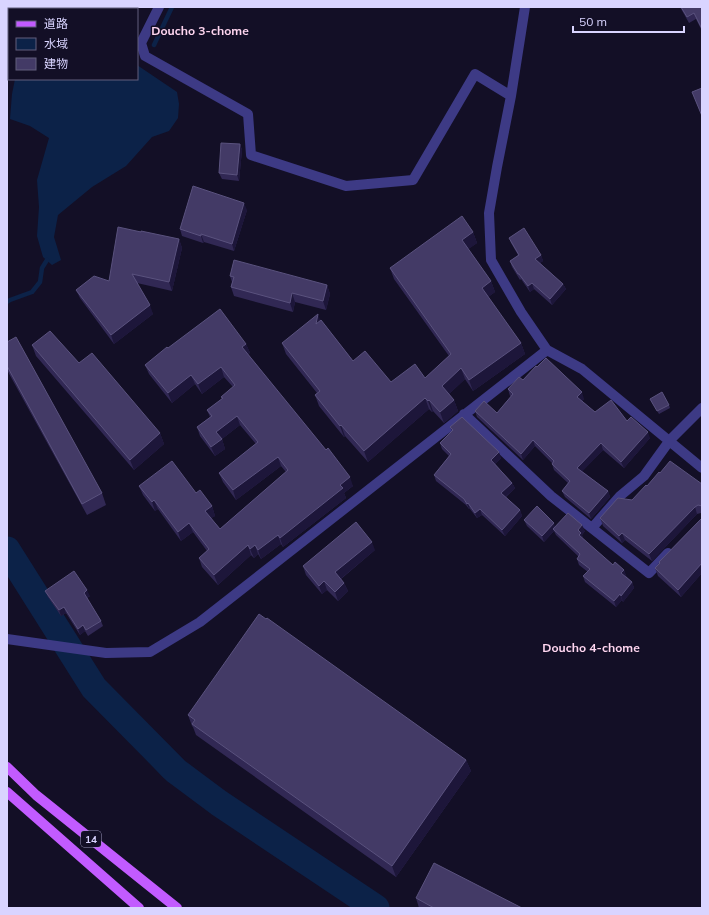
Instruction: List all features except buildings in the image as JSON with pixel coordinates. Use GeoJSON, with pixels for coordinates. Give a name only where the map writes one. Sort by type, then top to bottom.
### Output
{"type":"FeatureCollection","features":[{"type":"Feature","properties":{"kind":"main road","name":"14"},"geometry":{"type":"LineString","coordinates":[[7,767],[36,794],[177,908]]}},
{"type":"Feature","properties":{"kind":"main road","name":"14"},"geometry":{"type":"LineString","coordinates":[[7,792],[139,908]]}},
{"type":"Feature","properties":{"kind":"street"},"geometry":{"type":"LineString","coordinates":[[159,7],[141,42],[145,56],[248,114],[251,155],[346,186],[413,180],[475,74],[511,96]]}},
{"type":"Feature","properties":{"kind":"street"},"geometry":{"type":"LineString","coordinates":[[525,7],[511,96],[496,167],[489,214],[491,260],[547,350],[582,369],[670,440],[702,468]]}},
{"type":"Feature","properties":{"kind":"street"},"geometry":{"type":"LineString","coordinates":[[7,639],[106,653],[150,652],[207,617],[547,350]]}},
{"type":"Feature","properties":{"kind":"street"},"geometry":{"type":"LineString","coordinates":[[592,528],[620,496],[644,476],[670,440],[702,408]]}},
{"type":"Feature","properties":{"kind":"street"},"geometry":{"type":"LineString","coordinates":[[464,414],[551,496],[649,573],[676,546]]}},
{"type":"Feature","properties":{"kind":"water"},"geometry":{"type":"Polygon","coordinates":[[[138,66],[177,92],[179,104],[178,118],[169,131],[152,137],[126,166],[92,187],[58,215],[54,237],[61,260],[52,265],[43,257],[37,236],[39,207],[37,180],[49,138],[30,126],[10,119],[15,80],[138,80],[138,66]]]}},
{"type":"Feature","properties":{"kind":"waterway"},"geometry":{"type":"LineString","coordinates":[[154,45],[172,7]]}},
{"type":"Feature","properties":{"kind":"waterway"},"geometry":{"type":"LineString","coordinates":[[7,302],[32,292],[40,282],[42,268],[47,260]]}},
{"type":"Feature","properties":{"kind":"waterway"},"geometry":{"type":"LineString","coordinates":[[7,550],[94,688],[176,771],[219,803],[376,908]]}},
{"type":"Feature","properties":{"kind":"waterway"},"geometry":{"type":"LineString","coordinates":[[7,570],[84,691],[165,776],[235,826],[361,908]]}},
{"type":"Feature","properties":{"kind":"district","name":"Doucho 3-chome"},"geometry":{"type":"Point","coordinates":[200,30]}},
{"type":"Feature","properties":{"kind":"district","name":"Doucho 4-chome"},"geometry":{"type":"Point","coordinates":[591,647]}}]}
